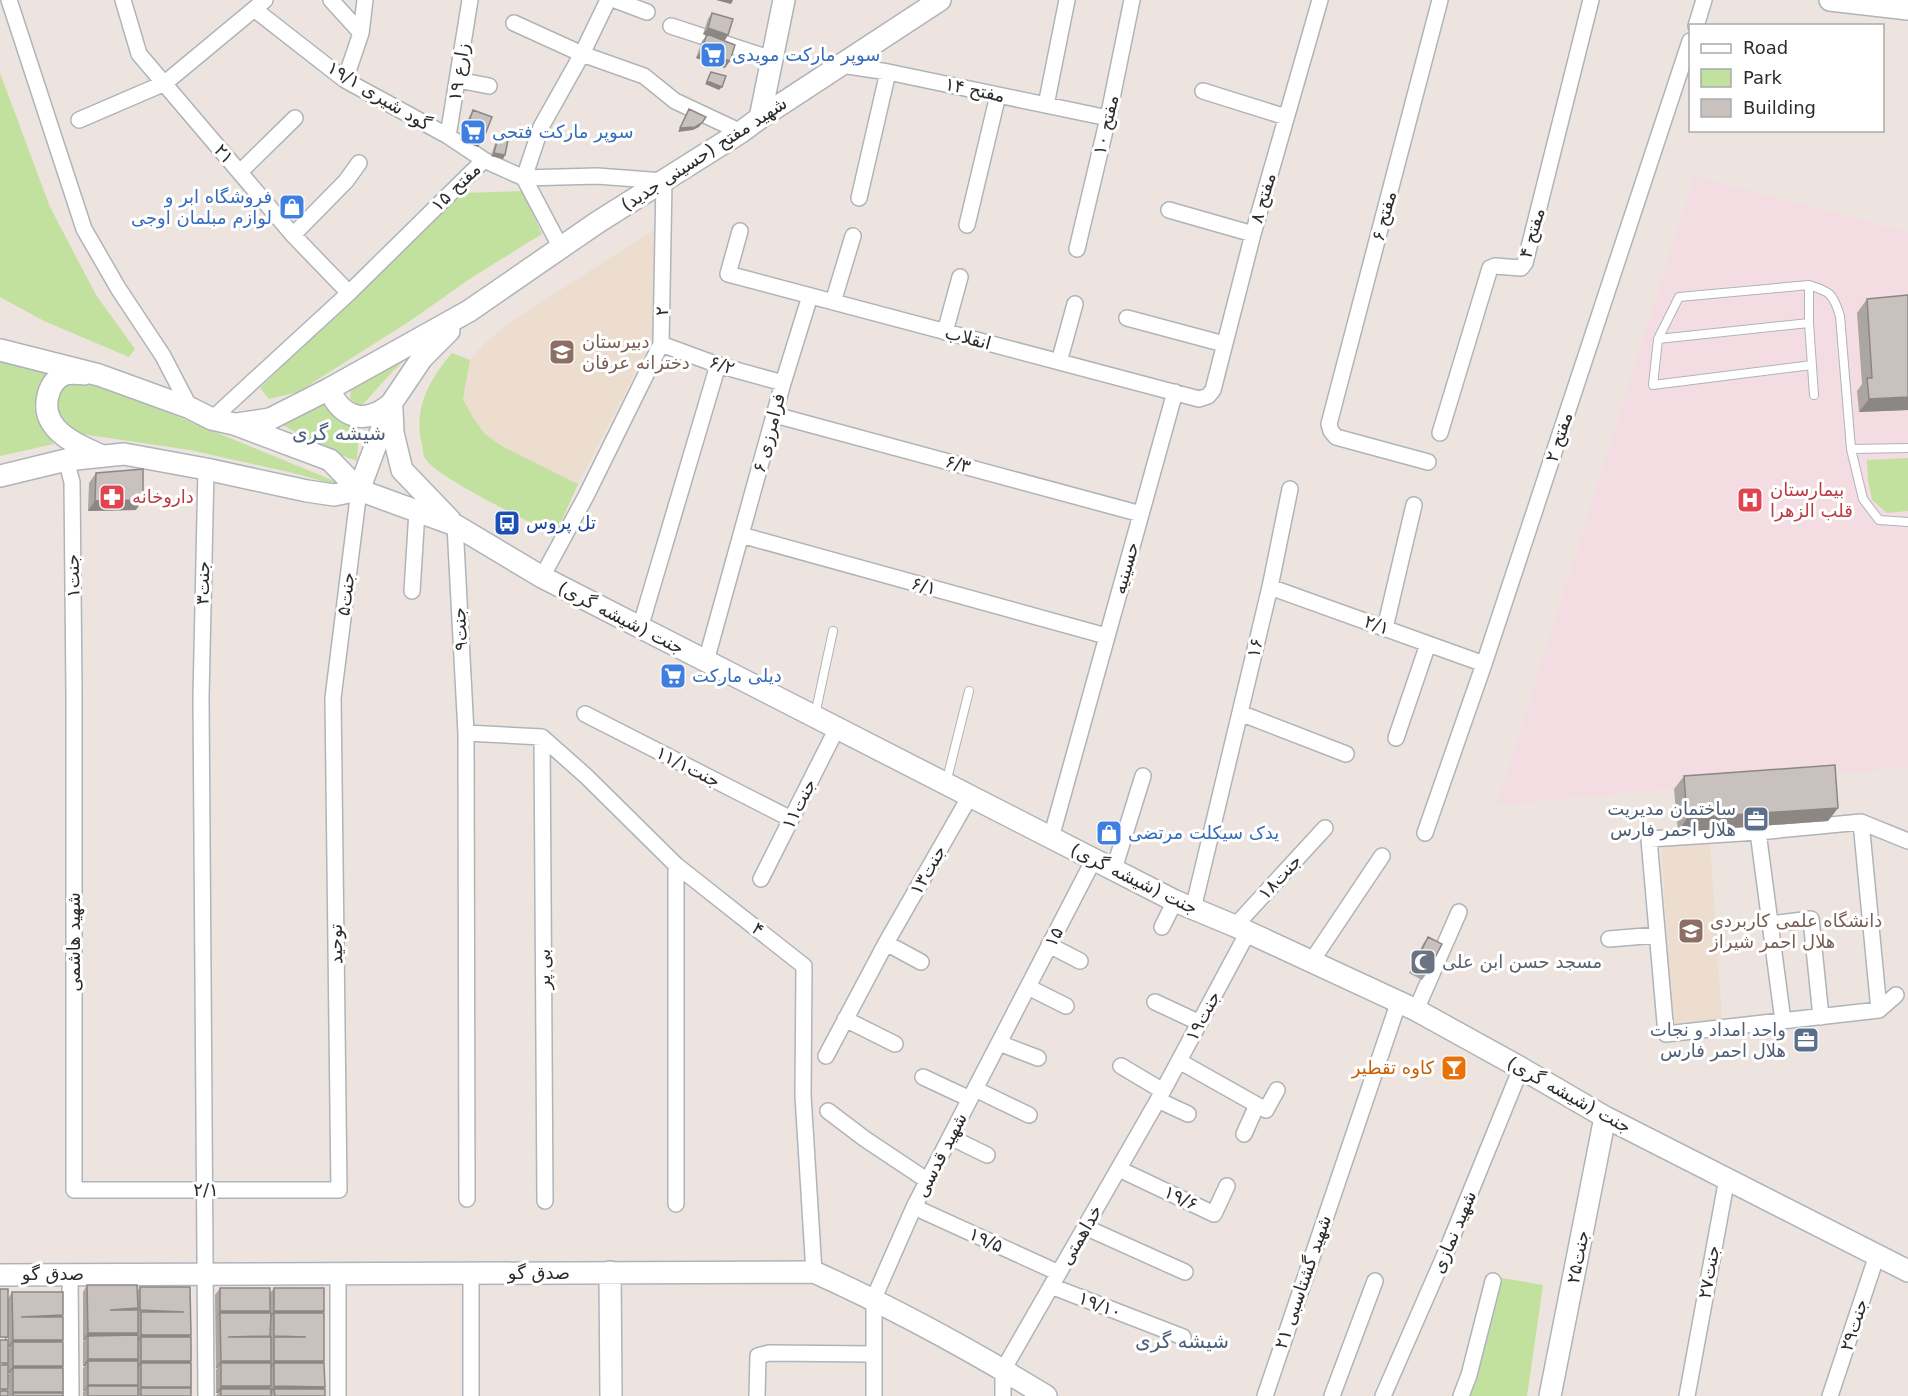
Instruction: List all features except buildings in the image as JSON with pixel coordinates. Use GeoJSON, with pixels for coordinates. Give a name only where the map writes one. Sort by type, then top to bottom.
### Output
{"type":"FeatureCollection","features":[{"type":"Feature","properties":{"kind":"street"},"geometry":{"type":"LineString","coordinates":[[9,0],[84,229],[118,288],[163,356],[190,408]]}},
{"type":"Feature","properties":{"kind":"street"},"geometry":{"type":"LineString","coordinates":[[125,6],[140,0]]}},
{"type":"Feature","properties":{"kind":"street"},"geometry":{"type":"LineString","coordinates":[[331,0],[361,33]]}},
{"type":"Feature","properties":{"kind":"street"},"geometry":{"type":"LineString","coordinates":[[345,80],[361,33],[365,0]]}},
{"type":"Feature","properties":{"kind":"street","name":"۱۹ زارع"},"geometry":{"type":"LineString","coordinates":[[448,136],[470,0]]}},
{"type":"Feature","properties":{"kind":"street"},"geometry":{"type":"LineString","coordinates":[[561,248],[524,178],[541,127],[582,54],[608,0]]}},
{"type":"Feature","properties":{"kind":"street"},"geometry":{"type":"LineString","coordinates":[[615,0],[647,12]]}},
{"type":"Feature","properties":{"kind":"street"},"geometry":{"type":"LineString","coordinates":[[760,118],[784,0]]}},
{"type":"Feature","properties":{"kind":"street","name":"شهید مفتح (حسینی جدید)"},"geometry":{"type":"LineString","coordinates":[[469,311],[561,248],[841,65],[915,9],[940,0]]}},
{"type":"Feature","properties":{"kind":"street"},"geometry":{"type":"LineString","coordinates":[[1046,105],[1067,0]]}},
{"type":"Feature","properties":{"kind":"street","name":"مفتح ۱۰"},"geometry":{"type":"LineString","coordinates":[[1077,249],[1108,118],[1132,0]]}},
{"type":"Feature","properties":{"kind":"street","name":"مفتح ۸"},"geometry":{"type":"LineString","coordinates":[[1208,396],[1213,390],[1253,234],[1320,0]]}},
{"type":"Feature","properties":{"kind":"street","name":"مفتح ۶"},"geometry":{"type":"LineString","coordinates":[[1428,462],[1336,437],[1329,424],[1440,0]]}},
{"type":"Feature","properties":{"kind":"street","name":"مفتح ۴"},"geometry":{"type":"LineString","coordinates":[[1440,433],[1490,268],[1495,266],[1521,268],[1525,263],[1591,0]]}},
{"type":"Feature","properties":{"kind":"street"},"geometry":{"type":"LineString","coordinates":[[1696,24],[1704,0]]}},
{"type":"Feature","properties":{"kind":"street"},"geometry":{"type":"LineString","coordinates":[[1830,0],[1908,9]]}},
{"type":"Feature","properties":{"kind":"street"},"geometry":{"type":"LineString","coordinates":[[79,120],[165,83],[259,5]]}},
{"type":"Feature","properties":{"kind":"street","name":"۱۹/۱ گود شیری"},"geometry":{"type":"LineString","coordinates":[[259,5],[345,80],[448,136]]}},
{"type":"Feature","properties":{"kind":"street","name":"۲۱"},"geometry":{"type":"LineString","coordinates":[[125,6],[139,54],[292,235],[349,293]]}},
{"type":"Feature","properties":{"kind":"street"},"geometry":{"type":"LineString","coordinates":[[514,23],[582,54],[644,76],[675,101],[741,132]]}},
{"type":"Feature","properties":{"kind":"street"},"geometry":{"type":"LineString","coordinates":[[671,26],[772,59]]}},
{"type":"Feature","properties":{"kind":"street","name":"مفتح ۲"},"geometry":{"type":"LineString","coordinates":[[1425,833],[1484,664],[1689,44]]}},
{"type":"Feature","properties":{"kind":"street","name":"مفتح ۱۴"},"geometry":{"type":"LineString","coordinates":[[841,65],[888,72],[1108,118]]}},
{"type":"Feature","properties":{"kind":"street"},"geometry":{"type":"LineString","coordinates":[[859,198],[888,72]]}},
{"type":"Feature","properties":{"kind":"street"},"geometry":{"type":"LineString","coordinates":[[458,80],[489,86]]}},
{"type":"Feature","properties":{"kind":"street"},"geometry":{"type":"LineString","coordinates":[[1203,91],[1286,117]]}},
{"type":"Feature","properties":{"kind":"street"},"geometry":{"type":"LineString","coordinates":[[967,225],[998,95]]}},
{"type":"Feature","properties":{"kind":"street"},"geometry":{"type":"LineString","coordinates":[[240,172],[295,118]]}},
{"type":"Feature","properties":{"kind":"street"},"geometry":{"type":"LineString","coordinates":[[448,136],[484,160]]}},
{"type":"Feature","properties":{"kind":"street","name":"مفتح ۱۵"},"geometry":{"type":"LineString","coordinates":[[349,293],[484,160],[524,178],[597,176],[664,181]]}},
{"type":"Feature","properties":{"kind":"street"},"geometry":{"type":"LineString","coordinates":[[292,235],[346,181],[359,163]]}},
{"type":"Feature","properties":{"kind":"street","name":"۲"},"geometry":{"type":"LineString","coordinates":[[542,577],[586,496],[661,344],[664,181]]}},
{"type":"Feature","properties":{"kind":"street"},"geometry":{"type":"LineString","coordinates":[[1169,210],[1253,234]]}},
{"type":"Feature","properties":{"kind":"street","name":"انقلاب"},"geometry":{"type":"LineString","coordinates":[[740,231],[728,274],[1175,393],[1199,399],[1208,396]]}},
{"type":"Feature","properties":{"kind":"street"},"geometry":{"type":"LineString","coordinates":[[833,302],[853,236]]}},
{"type":"Feature","properties":{"kind":"street"},"geometry":{"type":"LineString","coordinates":[[945,332],[960,277]]}},
{"type":"Feature","properties":{"kind":"street"},"geometry":{"type":"LineString","coordinates":[[212,419],[349,293]]}},
{"type":"Feature","properties":{"kind":"street","name":"فرامرزی ۶"},"geometry":{"type":"LineString","coordinates":[[706,661],[783,383],[810,296]]}},
{"type":"Feature","properties":{"kind":"street"},"geometry":{"type":"LineString","coordinates":[[1059,362],[1075,304]]}},
{"type":"Feature","properties":{"kind":"street"},"geometry":{"type":"LineString","coordinates":[[234,424],[270,418],[329,389],[469,311]]}},
{"type":"Feature","properties":{"kind":"street"},"geometry":{"type":"LineString","coordinates":[[359,490],[391,404],[422,358],[469,311]]}},
{"type":"Feature","properties":{"kind":"street"},"geometry":{"type":"LineString","coordinates":[[1127,318],[1224,344]]}},
{"type":"Feature","properties":{"kind":"street","name":"۶/۲"},"geometry":{"type":"LineString","coordinates":[[661,344],[717,365],[783,383]]}},
{"type":"Feature","properties":{"kind":"street"},"geometry":{"type":"LineString","coordinates":[[0,350],[99,375],[190,408],[212,419],[234,424],[330,460],[359,490]]}},
{"type":"Feature","properties":{"kind":"street"},"geometry":{"type":"LineString","coordinates":[[640,628],[717,365]]}},
{"type":"Feature","properties":{"kind":"street"},"geometry":{"type":"LineString","coordinates":[[99,375],[65,374],[53,382],[46,400],[51,422],[66,437],[102,456]]}},
{"type":"Feature","properties":{"kind":"street"},"geometry":{"type":"LineString","coordinates":[[329,389],[334,401],[344,411],[356,416],[369,416],[381,412],[391,404]]}},
{"type":"Feature","properties":{"kind":"street","name":"حسینیه"},"geometry":{"type":"LineString","coordinates":[[1051,838],[1175,393]]}},
{"type":"Feature","properties":{"kind":"street"},"geometry":{"type":"LineString","coordinates":[[391,404],[393,433],[402,470],[455,525]]}},
{"type":"Feature","properties":{"kind":"street","name":"۶/۳"},"geometry":{"type":"LineString","coordinates":[[775,415],[1141,514]]}},
{"type":"Feature","properties":{"kind":"street"},"geometry":{"type":"LineString","coordinates":[[0,476],[66,460],[124,454],[307,491],[334,495],[359,490]]}},
{"type":"Feature","properties":{"kind":"street","name":"جنت۱"},"geometry":{"type":"LineString","coordinates":[[66,460],[72,482],[74,693]]}},
{"type":"Feature","properties":{"kind":"street","name":"جنت۳"},"geometry":{"type":"LineString","coordinates":[[206,469],[201,697],[206,1396]]}},
{"type":"Feature","properties":{"kind":"street","name":"۱۶"},"geometry":{"type":"LineString","coordinates":[[1162,927],[1184,905],[1217,805],[1270,587],[1290,489]]}},
{"type":"Feature","properties":{"kind":"street","name":"جنت (شیشه گری)"},"geometry":{"type":"LineString","coordinates":[[359,490],[455,525],[542,577],[1094,860],[1184,905],[1407,1005],[1605,1118],[1908,1271]]}},
{"type":"Feature","properties":{"kind":"street","name":"جنت۵"},"geometry":{"type":"LineString","coordinates":[[333,698],[359,490]]}},
{"type":"Feature","properties":{"kind":"street"},"geometry":{"type":"LineString","coordinates":[[1385,628],[1414,505]]}},
{"type":"Feature","properties":{"kind":"street"},"geometry":{"type":"LineString","coordinates":[[412,591],[417,511]]}},
{"type":"Feature","properties":{"kind":"street","name":"جنت۹"},"geometry":{"type":"LineString","coordinates":[[455,525],[466,733],[467,1199]]}},
{"type":"Feature","properties":{"kind":"street","name":"۶/۱"},"geometry":{"type":"LineString","coordinates":[[741,535],[1106,636]]}},
{"type":"Feature","properties":{"kind":"street","name":"۲/۱"},"geometry":{"type":"LineString","coordinates":[[1270,587],[1484,664]]}},
{"type":"Feature","properties":{"kind":"street"},"geometry":{"type":"LineString","coordinates":[[1396,738],[1428,644]]}},
{"type":"Feature","properties":{"kind":"street","name":"شهید هاشمی"},"geometry":{"type":"LineString","coordinates":[[74,693],[74,1190]]}},
{"type":"Feature","properties":{"kind":"street","name":"توحید"},"geometry":{"type":"LineString","coordinates":[[333,698],[339,1190]]}},
{"type":"Feature","properties":{"kind":"street"},"geometry":{"type":"LineString","coordinates":[[1240,713],[1346,754]]}},
{"type":"Feature","properties":{"kind":"street","name":"جنت۱۱/۱"},"geometry":{"type":"LineString","coordinates":[[585,714],[791,819]]}},
{"type":"Feature","properties":{"kind":"street","name":"جنت۱۱"},"geometry":{"type":"LineString","coordinates":[[761,879],[837,728]]}},
{"type":"Feature","properties":{"kind":"street"},"geometry":{"type":"LineString","coordinates":[[466,733],[542,737]]}},
{"type":"Feature","properties":{"kind":"street","name":"۴"},"geometry":{"type":"LineString","coordinates":[[542,737],[587,777],[676,865],[804,966],[803,1096],[814,1272]]}},
{"type":"Feature","properties":{"kind":"street","name":"بی پر"},"geometry":{"type":"LineString","coordinates":[[542,737],[545,1202]]}},
{"type":"Feature","properties":{"kind":"street"},"geometry":{"type":"LineString","coordinates":[[1114,869],[1143,776]]}},
{"type":"Feature","properties":{"kind":"street","name":"جنت۱۳"},"geometry":{"type":"LineString","coordinates":[[826,1056],[886,943],[970,796]]}},
{"type":"Feature","properties":{"kind":"street"},"geometry":{"type":"LineString","coordinates":[[1862,822],[1879,1010]]}},
{"type":"Feature","properties":{"kind":"street"},"geometry":{"type":"LineString","coordinates":[[1896,994],[1879,1010],[1666,1034],[1649,839],[1862,822],[1908,841]]}},
{"type":"Feature","properties":{"kind":"street","name":"جنت۱۸"},"geometry":{"type":"LineString","coordinates":[[1241,929],[1325,828]]}},
{"type":"Feature","properties":{"kind":"street"},"geometry":{"type":"LineString","coordinates":[[1758,832],[1783,1021]]}},
{"type":"Feature","properties":{"kind":"street"},"geometry":{"type":"LineString","coordinates":[[1311,962],[1382,856]]}},
{"type":"Feature","properties":{"kind":"street","name":"۱۵"},"geometry":{"type":"LineString","coordinates":[[1013,1015],[1094,860]]}},
{"type":"Feature","properties":{"kind":"street"},"geometry":{"type":"LineString","coordinates":[[676,865],[676,1203]]}},
{"type":"Feature","properties":{"kind":"street"},"geometry":{"type":"LineString","coordinates":[[1407,1005],[1459,912]]}},
{"type":"Feature","properties":{"kind":"street"},"geometry":{"type":"LineString","coordinates":[[1771,924],[1811,919],[1821,1017]]}},
{"type":"Feature","properties":{"kind":"street","name":"جنت۱۹"},"geometry":{"type":"LineString","coordinates":[[1161,1095],[1200,1023],[1241,929]]}},
{"type":"Feature","properties":{"kind":"street"},"geometry":{"type":"LineString","coordinates":[[1609,939],[1658,935]]}},
{"type":"Feature","properties":{"kind":"street"},"geometry":{"type":"LineString","coordinates":[[886,943],[921,962]]}},
{"type":"Feature","properties":{"kind":"street"},"geometry":{"type":"LineString","coordinates":[[1049,945],[1080,961]]}},
{"type":"Feature","properties":{"kind":"street"},"geometry":{"type":"LineString","coordinates":[[1028,987],[1066,1006]]}},
{"type":"Feature","properties":{"kind":"street"},"geometry":{"type":"LineString","coordinates":[[1155,1002],[1200,1023]]}},
{"type":"Feature","properties":{"kind":"street","name":"شهید گشتاسبی ۲۱"},"geometry":{"type":"LineString","coordinates":[[1264,1396],[1342,1168],[1407,1005]]}},
{"type":"Feature","properties":{"kind":"street","name":"شهید قدسی"},"geometry":{"type":"LineString","coordinates":[[874,1298],[914,1208],[1013,1015]]}},
{"type":"Feature","properties":{"kind":"street"},"geometry":{"type":"LineString","coordinates":[[845,1019],[895,1044]]}},
{"type":"Feature","properties":{"kind":"street"},"geometry":{"type":"LineString","coordinates":[[999,1042],[1038,1058]]}},
{"type":"Feature","properties":{"kind":"street"},"geometry":{"type":"LineString","coordinates":[[1179,1061],[1266,1110],[1277,1090]]}},
{"type":"Feature","properties":{"kind":"street"},"geometry":{"type":"LineString","coordinates":[[1121,1066],[1188,1114]]}},
{"type":"Feature","properties":{"kind":"street","name":"شهید نمازی"},"geometry":{"type":"LineString","coordinates":[[1383,1396],[1446,1252],[1521,1068]]}},
{"type":"Feature","properties":{"kind":"street"},"geometry":{"type":"LineString","coordinates":[[923,1077],[1029,1115]]}},
{"type":"Feature","properties":{"kind":"street","name":"خداهمتی"},"geometry":{"type":"LineString","coordinates":[[1003,1370],[1161,1095]]}},
{"type":"Feature","properties":{"kind":"street"},"geometry":{"type":"LineString","coordinates":[[1244,1134],[1257,1105]]}},
{"type":"Feature","properties":{"kind":"street"},"geometry":{"type":"LineString","coordinates":[[828,1111],[928,1181]]}},
{"type":"Feature","properties":{"kind":"street","name":"جنت۲۵"},"geometry":{"type":"LineString","coordinates":[[1550,1396],[1605,1118]]}},
{"type":"Feature","properties":{"kind":"street"},"geometry":{"type":"LineString","coordinates":[[950,1137],[987,1155]]}},
{"type":"Feature","properties":{"kind":"street","name":"۱۹/۶"},"geometry":{"type":"LineString","coordinates":[[1119,1169],[1214,1214],[1227,1186]]}},
{"type":"Feature","properties":{"kind":"street","name":"جنت۲۷"},"geometry":{"type":"LineString","coordinates":[[1687,1396],[1726,1178]]}},
{"type":"Feature","properties":{"kind":"street","name":"۲/۱"},"geometry":{"type":"LineString","coordinates":[[74,1190],[339,1190]]}},
{"type":"Feature","properties":{"kind":"street","name":"۱۹/۵"},"geometry":{"type":"LineString","coordinates":[[914,1208],[1055,1280]]}},
{"type":"Feature","properties":{"kind":"street"},"geometry":{"type":"LineString","coordinates":[[1085,1227],[1185,1272]]}},
{"type":"Feature","properties":{"kind":"street","name":"جنت۲۹"},"geometry":{"type":"LineString","coordinates":[[1830,1396],[1877,1255]]}},
{"type":"Feature","properties":{"kind":"street"},"geometry":{"type":"LineString","coordinates":[[610,1272],[611,1396]]}},
{"type":"Feature","properties":{"kind":"street","name":"صدق گو"},"geometry":{"type":"LineString","coordinates":[[0,1275],[814,1272],[874,1298],[1046,1396]]}},
{"type":"Feature","properties":{"kind":"street"},"geometry":{"type":"LineString","coordinates":[[471,1273],[471,1396]]}},
{"type":"Feature","properties":{"kind":"street"},"geometry":{"type":"LineString","coordinates":[[70,1274],[71,1396]]}},
{"type":"Feature","properties":{"kind":"street"},"geometry":{"type":"LineString","coordinates":[[338,1274],[338,1396]]}},
{"type":"Feature","properties":{"kind":"street","name":"۱۹/۱۰"},"geometry":{"type":"LineString","coordinates":[[1055,1280],[1183,1336]]}},
{"type":"Feature","properties":{"kind":"street"},"geometry":{"type":"LineString","coordinates":[[1332,1396],[1375,1281]]}},
{"type":"Feature","properties":{"kind":"street"},"geometry":{"type":"LineString","coordinates":[[1461,1396],[1469,1375],[1493,1281]]}},
{"type":"Feature","properties":{"kind":"street"},"geometry":{"type":"LineString","coordinates":[[874,1298],[874,1396]]}},
{"type":"Feature","properties":{"kind":"street"},"geometry":{"type":"LineString","coordinates":[[757,1396],[759,1356],[769,1353],[873,1354]]}},
{"type":"Feature","properties":{"kind":"street"},"geometry":{"type":"LineString","coordinates":[[1003,1370],[1003,1396]]}},
{"type":"Feature","properties":{"kind":"lane"},"geometry":{"type":"LineString","coordinates":[[1809,285],[1814,395]]}},
{"type":"Feature","properties":{"kind":"lane"},"geometry":{"type":"LineString","coordinates":[[1812,365],[1653,385],[1658,339],[1679,297],[1809,285],[1828,291],[1836,303],[1840,316],[1851,449],[1863,499],[1879,520],[1908,522]]}},
{"type":"Feature","properties":{"kind":"lane"},"geometry":{"type":"LineString","coordinates":[[1658,339],[1809,323]]}},
{"type":"Feature","properties":{"kind":"lane"},"geometry":{"type":"LineString","coordinates":[[1851,449],[1908,448]]}},
{"type":"Feature","properties":{"kind":"lane"},"geometry":{"type":"LineString","coordinates":[[815,717],[833,631]]}},
{"type":"Feature","properties":{"kind":"lane"},"geometry":{"type":"LineString","coordinates":[[946,784],[969,691]]}},
{"type":"Feature","properties":{"kind":"shaded area","name":"بیمارستان قلب الزهرا"},"geometry":{"type":"Polygon","coordinates":[[[1694,176],[1908,232],[1908,767],[1497,805],[1694,176]]]}},
{"type":"Feature","properties":{"kind":"shaded area","name":"دبیرستان دخترانه عرفان"},"geometry":{"type":"Polygon","coordinates":[[[653,230],[659,234],[655,334],[578,484],[502,446],[485,434],[463,399],[470,360],[485,343],[508,324],[653,230]]]}},
{"type":"Feature","properties":{"kind":"shaded area","name":"دانشگاه علمی کاربردی هلال احمر شیراز"},"geometry":{"type":"Polygon","coordinates":[[[1710,841],[1722,1019],[1672,1024],[1661,843],[1710,841]]]}},
{"type":"Feature","properties":{"kind":"green space"},"geometry":{"type":"Polygon","coordinates":[[[0,73],[50,207],[96,295],[135,349],[129,357],[44,321],[0,297],[0,73]]]}},
{"type":"Feature","properties":{"kind":"green space"},"geometry":{"type":"Polygon","coordinates":[[[522,191],[542,234],[298,392],[269,399],[260,388],[412,238],[462,193],[522,191]]]}},
{"type":"Feature","properties":{"kind":"green space"},"geometry":{"type":"Polygon","coordinates":[[[429,339],[393,371],[364,403],[359,405],[350,399],[351,387],[429,339]]]}},
{"type":"Feature","properties":{"kind":"green space"},"geometry":{"type":"Polygon","coordinates":[[[0,348],[55,372],[43,426],[54,444],[0,456],[0,348]]]}},
{"type":"Feature","properties":{"kind":"green space"},"geometry":{"type":"Polygon","coordinates":[[[452,353],[470,360],[463,399],[485,434],[502,446],[578,484],[555,535],[465,488],[433,467],[425,458],[420,432],[421,407],[430,384],[452,353]]]}},
{"type":"Feature","properties":{"kind":"green space"},"geometry":{"type":"Polygon","coordinates":[[[68,379],[96,383],[337,482],[337,485],[190,450],[68,432],[56,419],[57,387],[68,379]]]}},
{"type":"Feature","properties":{"kind":"green space"},"geometry":{"type":"Polygon","coordinates":[[[328,401],[335,415],[359,428],[357,461],[332,452],[277,422],[328,401]]]}},
{"type":"Feature","properties":{"kind":"green space"},"geometry":{"type":"Polygon","coordinates":[[[1908,458],[1908,511],[1887,513],[1872,500],[1867,460],[1908,458]]]}},
{"type":"Feature","properties":{"kind":"green space"},"geometry":{"type":"Polygon","coordinates":[[[1502,1278],[1543,1285],[1527,1396],[1468,1396],[1502,1278]]]}},
{"type":"Feature","properties":{"kind":"place","name":"سوپر مارکت مویدی"},"geometry":{"type":"Point","coordinates":[713,55]}},
{"type":"Feature","properties":{"kind":"place","name":"سوپر مارکت فتحی"},"geometry":{"type":"Point","coordinates":[473,132]}},
{"type":"Feature","properties":{"kind":"place","name":"فروشگاه ابر و لوازم مبلمان اوجی"},"geometry":{"type":"Point","coordinates":[292,207]}},
{"type":"Feature","properties":{"kind":"place","name":"دبیرستان دخترانه عرفان"},"geometry":{"type":"Point","coordinates":[562,352]}},
{"type":"Feature","properties":{"kind":"place","name":"داروخانه"},"geometry":{"type":"Point","coordinates":[112,497]}},
{"type":"Feature","properties":{"kind":"place","name":"بیمارستان قلب الزهرا"},"geometry":{"type":"Point","coordinates":[1750,500]}},
{"type":"Feature","properties":{"kind":"place","name":"تل پروس"},"geometry":{"type":"Point","coordinates":[507,523]}},
{"type":"Feature","properties":{"kind":"place","name":"دیلی مارکت"},"geometry":{"type":"Point","coordinates":[673,676]}},
{"type":"Feature","properties":{"kind":"place","name":"ساختمان مدیریت هلال احمر فارس"},"geometry":{"type":"Point","coordinates":[1756,819]}},
{"type":"Feature","properties":{"kind":"place","name":"یدک سیکلت مرتضی"},"geometry":{"type":"Point","coordinates":[1109,833]}},
{"type":"Feature","properties":{"kind":"place","name":"دانشگاه علمی کاربردی هلال احمر شیراز"},"geometry":{"type":"Point","coordinates":[1691,931]}},
{"type":"Feature","properties":{"kind":"place","name":"مسجد حسن ابن علی"},"geometry":{"type":"Point","coordinates":[1423,962]}},
{"type":"Feature","properties":{"kind":"place","name":"واحد امداد و نجات هلال احمر فارس"},"geometry":{"type":"Point","coordinates":[1806,1040]}},
{"type":"Feature","properties":{"kind":"place","name":"کاوه تقطیر"},"geometry":{"type":"Point","coordinates":[1454,1068]}},
{"type":"Feature","properties":{"kind":"district","name":"شیشه گری"},"geometry":{"type":"Point","coordinates":[339,433]}},
{"type":"Feature","properties":{"kind":"district","name":"شیشه گری"},"geometry":{"type":"Point","coordinates":[1182,1341]}}]}
